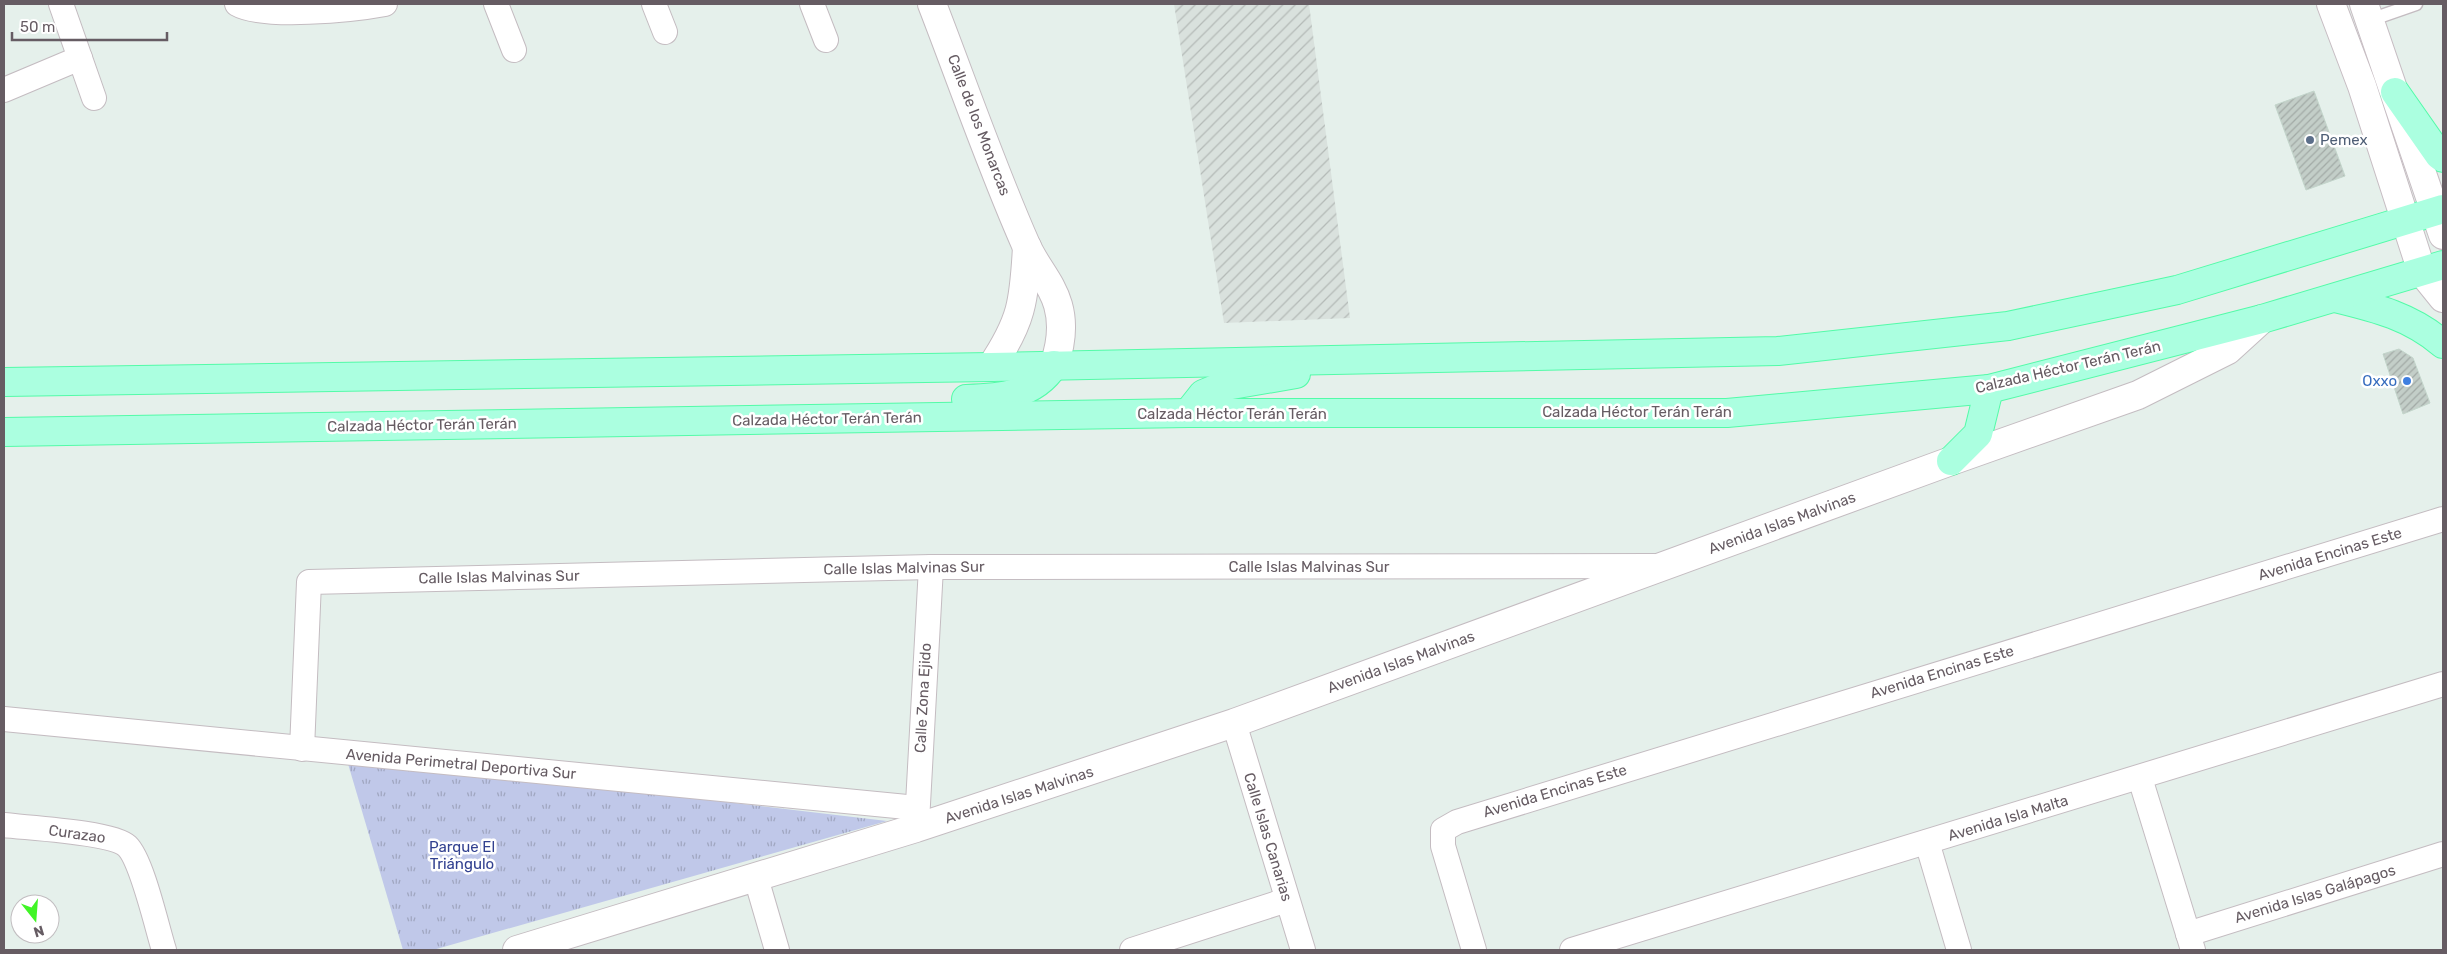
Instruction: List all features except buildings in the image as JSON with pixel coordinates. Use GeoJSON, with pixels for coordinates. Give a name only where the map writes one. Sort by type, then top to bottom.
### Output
{"type":"FeatureCollection","features":[{"type":"Feature","properties":{"kind":"main road"},"geometry":{"type":"LineString","coordinates":[[2394,92],[2443,158]]}},
{"type":"Feature","properties":{"kind":"main road"},"geometry":{"type":"LineString","coordinates":[[4,382],[992,367],[1778,351],[2008,326],[2177,290],[2405,220],[2441,219]]}},
{"type":"Feature","properties":{"kind":"main road","name":"Calzada Héctor Terán Terán"},"geometry":{"type":"LineString","coordinates":[[4,432],[1188,413],[1728,413],[1989,388],[2262,319],[2433,268]]}},
{"type":"Feature","properties":{"kind":"main road"},"geometry":{"type":"LineString","coordinates":[[2334,298],[2384,309],[2408,321],[2443,344]]}},
{"type":"Feature","properties":{"kind":"main road"},"geometry":{"type":"LineString","coordinates":[[1188,413],[1203,394],[1220,387],[1328,369],[1363,359]]}},
{"type":"Feature","properties":{"kind":"main road"},"geometry":{"type":"LineString","coordinates":[[881,418],[903,407],[927,401],[998,398],[1019,393],[1046,377],[1054,365]]}},
{"type":"Feature","properties":{"kind":"main road"},"geometry":{"type":"LineString","coordinates":[[1951,461],[1978,434],[1989,388]]}},
{"type":"Feature","properties":{"kind":"street"},"geometry":{"type":"LineString","coordinates":[[61,4],[94,98]]}},
{"type":"Feature","properties":{"kind":"street"},"geometry":{"type":"LineString","coordinates":[[237,4],[244,8],[272,12],[363,8],[384,4]]}},
{"type":"Feature","properties":{"kind":"street"},"geometry":{"type":"LineString","coordinates":[[496,4],[514,50]]}},
{"type":"Feature","properties":{"kind":"street"},"geometry":{"type":"LineString","coordinates":[[654,4],[665,32]]}},
{"type":"Feature","properties":{"kind":"street"},"geometry":{"type":"LineString","coordinates":[[812,4],[826,40]]}},
{"type":"Feature","properties":{"kind":"street","name":"Calle de los Monarcas"},"geometry":{"type":"LineString","coordinates":[[932,4],[1027,247],[1053,291],[1058,306],[1061,328],[1060,347],[1054,365]]}},
{"type":"Feature","properties":{"kind":"street"},"geometry":{"type":"LineString","coordinates":[[2330,4],[2362,86],[2405,220],[2433,268],[2443,298]]}},
{"type":"Feature","properties":{"kind":"street"},"geometry":{"type":"LineString","coordinates":[[2367,12],[2394,92],[2441,219]]}},
{"type":"Feature","properties":{"kind":"street"},"geometry":{"type":"LineString","coordinates":[[4,90],[80,58]]}},
{"type":"Feature","properties":{"kind":"street","name":"Calle de los Monarcas"},"geometry":{"type":"LineString","coordinates":[[992,367],[1010,339],[1020,316],[1027,247]]}},
{"type":"Feature","properties":{"kind":"street","name":"Avenida Islas Malvinas"},"geometry":{"type":"LineString","coordinates":[[517,950],[756,878],[917,818],[1234,723],[1951,461],[2138,395],[2228,350],[2262,319]]}},
{"type":"Feature","properties":{"kind":"street","name":"Avenida Encinas Este"},"geometry":{"type":"LineString","coordinates":[[1474,950],[1443,846],[1443,830],[1457,822],[2443,519]]}},
{"type":"Feature","properties":{"kind":"street","name":"Calle Islas Malvinas Sur"},"geometry":{"type":"LineString","coordinates":[[302,749],[309,582],[931,567],[1666,566]]}},
{"type":"Feature","properties":{"kind":"street","name":"Calle Zona Ejido"},"geometry":{"type":"LineString","coordinates":[[917,818],[931,567]]}},
{"type":"Feature","properties":{"kind":"street","name":"Avenida Isla Malta"},"geometry":{"type":"LineString","coordinates":[[1572,950],[2443,684]]}},
{"type":"Feature","properties":{"kind":"street","name":"Avenida Perimetral Deportiva Sur"},"geometry":{"type":"LineString","coordinates":[[4,719],[302,749],[917,818]]}},
{"type":"Feature","properties":{"kind":"street","name":"Calle Islas Canarias"},"geometry":{"type":"LineString","coordinates":[[1234,723],[1303,950]]}},
{"type":"Feature","properties":{"kind":"street"},"geometry":{"type":"LineString","coordinates":[[2140,778],[2190,942]]}},
{"type":"Feature","properties":{"kind":"street","name":"Curazao"},"geometry":{"type":"LineString","coordinates":[[4,825],[108,837],[127,846],[138,866],[164,950]]}},
{"type":"Feature","properties":{"kind":"street"},"geometry":{"type":"LineString","coordinates":[[1927,842],[1959,950]]}},
{"type":"Feature","properties":{"kind":"street","name":"Avenida Islas Galápagos"},"geometry":{"type":"LineString","coordinates":[[2190,942],[2443,854]]}},
{"type":"Feature","properties":{"kind":"street"},"geometry":{"type":"LineString","coordinates":[[756,878],[777,950]]}},
{"type":"Feature","properties":{"kind":"street"},"geometry":{"type":"LineString","coordinates":[[1132,950],[1287,900]]}},
{"type":"Feature","properties":{"kind":"lane"},"geometry":{"type":"LineString","coordinates":[[2367,12],[2416,4]]}},
{"type":"Feature","properties":{"kind":"shaded area"},"geometry":{"type":"Polygon","coordinates":[[[1174,4],[1309,4],[1350,318],[1224,323],[1174,4]]]}},
{"type":"Feature","properties":{"kind":"green space","name":"Parque El Triángulo"},"geometry":{"type":"Polygon","coordinates":[[[346,757],[887,821],[433,950],[403,950],[346,757]]]}},
{"type":"Feature","properties":{"kind":"place","name":"Pemex"},"geometry":{"type":"Point","coordinates":[2310,140]}},
{"type":"Feature","properties":{"kind":"place","name":"Oxxo"},"geometry":{"type":"Point","coordinates":[2407,381]}}]}
